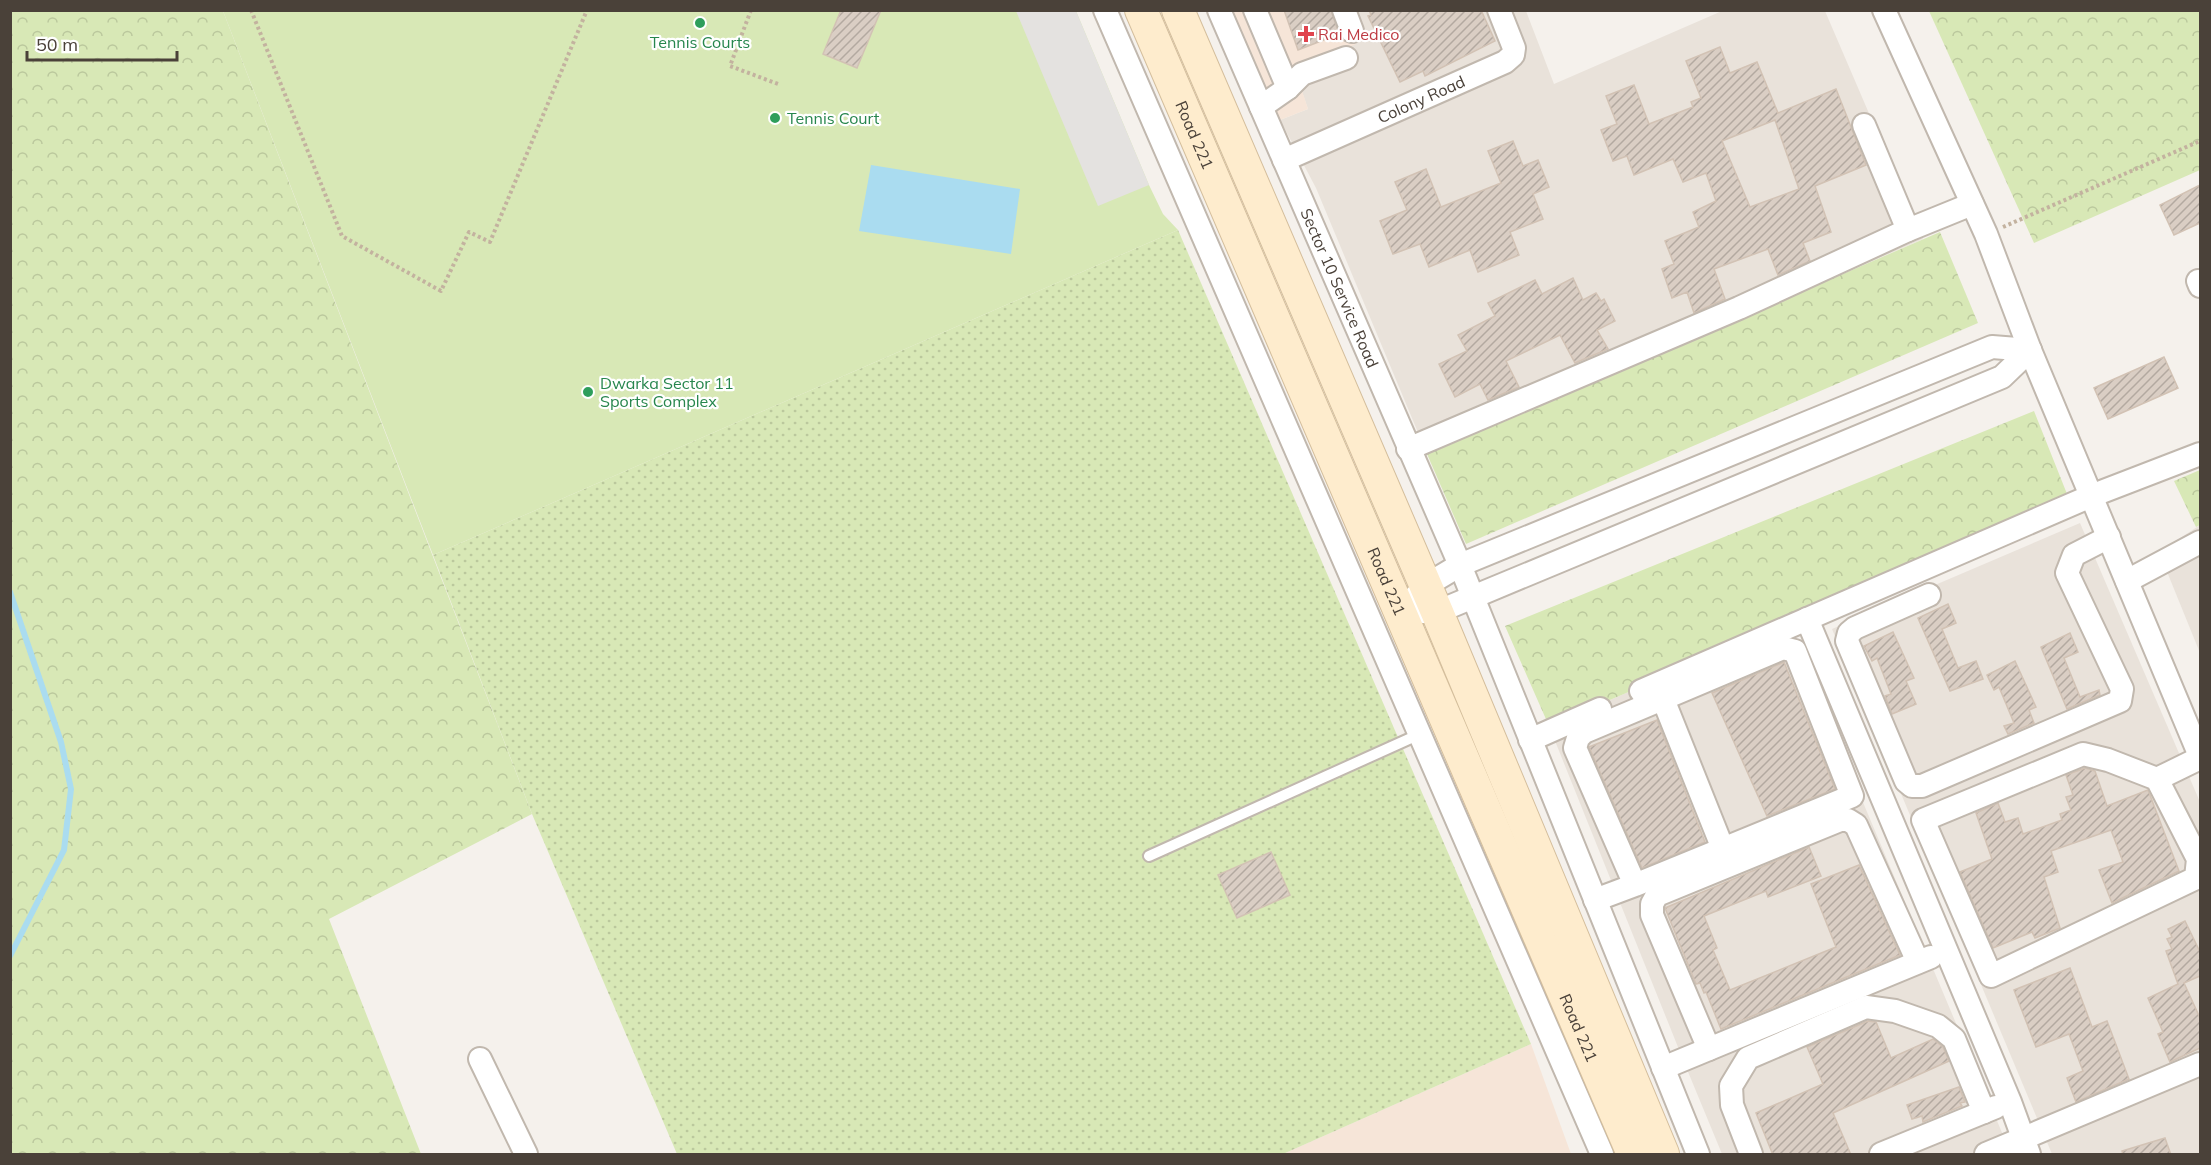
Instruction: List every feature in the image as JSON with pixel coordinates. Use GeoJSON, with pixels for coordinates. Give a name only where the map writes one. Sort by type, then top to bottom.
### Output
{"type":"FeatureCollection","features":[{"type":"Feature","properties":{"kind":"main road","name":"Road 221"},"geometry":{"type":"LineString","coordinates":[[1141,10],[1633,1155]]}},
{"type":"Feature","properties":{"kind":"main road","name":"Road 221"},"geometry":{"type":"LineString","coordinates":[[1178,10],[1431,599],[1663,1155]]}},
{"type":"Feature","properties":{"kind":"street"},"geometry":{"type":"LineString","coordinates":[[1105,10],[1602,1155]]}},
{"type":"Feature","properties":{"kind":"street","name":"Sector 10 Service Road"},"geometry":{"type":"LineString","coordinates":[[1219,10],[1460,565],[1698,1155]]}},
{"type":"Feature","properties":{"kind":"street"},"geometry":{"type":"LineString","coordinates":[[1255,10],[1288,88]]}},
{"type":"Feature","properties":{"kind":"street","name":"Colony Road"},"geometry":{"type":"LineString","coordinates":[[1284,160],[1505,62],[1513,55],[1514,48],[1499,10]]}},
{"type":"Feature","properties":{"kind":"street"},"geometry":{"type":"LineString","coordinates":[[1884,10],[1986,234],[2030,350],[2200,757],[2157,779],[2108,760],[2083,754],[1923,820],[1991,976],[2196,878],[2198,859],[2157,779]]}},
{"type":"Feature","properties":{"kind":"street"},"geometry":{"type":"LineString","coordinates":[[1261,107],[1288,88],[1302,74],[1346,58]]}},
{"type":"Feature","properties":{"kind":"street"},"geometry":{"type":"LineString","coordinates":[[1864,125],[1908,230]]}},
{"type":"Feature","properties":{"kind":"street"},"geometry":{"type":"LineString","coordinates":[[1408,449],[1739,308],[1908,230],[1972,204]]}},
{"type":"Feature","properties":{"kind":"street"},"geometry":{"type":"LineString","coordinates":[[1431,599],[1460,565],[1992,347],[2030,350]]}},
{"type":"Feature","properties":{"kind":"street"},"geometry":{"type":"LineString","coordinates":[[1401,612],[1431,599],[1473,597],[2002,377],[2030,350]]}},
{"type":"Feature","properties":{"kind":"street"},"geometry":{"type":"LineString","coordinates":[[1530,740],[2091,496],[2200,454]]}},
{"type":"Feature","properties":{"kind":"street"},"geometry":{"type":"LineString","coordinates":[[1929,595],[1855,628],[1849,633],[1847,641],[1906,781],[1912,786],[1922,786],[2120,701],[2122,689],[2067,573],[2074,555],[2109,537]]}},
{"type":"Feature","properties":{"kind":"street"},"geometry":{"type":"LineString","coordinates":[[2127,581],[2200,542]]}},
{"type":"Feature","properties":{"kind":"street"},"geometry":{"type":"LineString","coordinates":[[1807,620],[2010,1102],[2026,1146]]}},
{"type":"Feature","properties":{"kind":"street"},"geometry":{"type":"LineString","coordinates":[[1635,885],[1575,748],[1578,738],[1584,732],[1783,648],[1795,651],[1852,796]]}},
{"type":"Feature","properties":{"kind":"street"},"geometry":{"type":"LineString","coordinates":[[1663,699],[1723,849]]}},
{"type":"Feature","properties":{"kind":"street"},"geometry":{"type":"LineString","coordinates":[[1595,900],[1852,796],[1876,783]]}},
{"type":"Feature","properties":{"kind":"street"},"geometry":{"type":"LineString","coordinates":[[1709,1049],[1652,915],[1657,895],[1840,820],[1848,820],[1856,825],[1918,962]]}},
{"type":"Feature","properties":{"kind":"street"},"geometry":{"type":"LineString","coordinates":[[1663,1068],[1946,950]]}},
{"type":"Feature","properties":{"kind":"street"},"geometry":{"type":"LineString","coordinates":[[1751,1155],[1732,1105],[1731,1086],[1748,1058],[1866,1007],[1895,1011],[1938,1026],[1954,1039],[1984,1112]]}},
{"type":"Feature","properties":{"kind":"street"},"geometry":{"type":"LineString","coordinates":[[480,1059],[526,1155]]}},
{"type":"Feature","properties":{"kind":"street"},"geometry":{"type":"LineString","coordinates":[[1986,1155],[2026,1146],[2200,1064]]}},
{"type":"Feature","properties":{"kind":"street"},"geometry":{"type":"LineString","coordinates":[[1881,1155],[2010,1102]]}},
{"type":"Feature","properties":{"kind":"lane"},"geometry":{"type":"LineString","coordinates":[[1149,856],[1420,734]]}},
{"type":"Feature","properties":{"kind":"path"},"geometry":{"type":"LineString","coordinates":[[251,10],[342,236],[441,291],[469,232],[490,242],[588,10]]}},
{"type":"Feature","properties":{"kind":"path"},"geometry":{"type":"LineString","coordinates":[[751,10],[730,66],[778,84]]}},
{"type":"Feature","properties":{"kind":"path"},"geometry":{"type":"LineString","coordinates":[[1986,234],[2200,141]]}},
{"type":"Feature","properties":{"kind":"shaded area"},"geometry":{"type":"Polygon","coordinates":[[[1016,11],[1076,11],[1149,185],[1098,206],[1016,11]]]}},
{"type":"Feature","properties":{"kind":"shaded area"},"geometry":{"type":"Polygon","coordinates":[[[1233,11],[1342,11],[1356,44],[1296,72],[1308,109],[1280,120],[1233,11]]]}},
{"type":"Feature","properties":{"kind":"shaded area"},"geometry":{"type":"Polygon","coordinates":[[[1342,11],[1526,11],[1554,84],[1722,11],[1825,11],[1923,239],[1427,454],[1316,188],[1280,120],[1308,109],[1295,72],[1342,11]]]}},
{"type":"Feature","properties":{"kind":"shaded area"},"geometry":{"type":"Polygon","coordinates":[[[2080,523],[2200,802],[2200,1154],[2052,1154],[1832,629],[2080,523]]]}},
{"type":"Feature","properties":{"kind":"shaded area"},"geometry":{"type":"Polygon","coordinates":[[[2200,525],[2200,653],[2159,552],[2200,525]]]}},
{"type":"Feature","properties":{"kind":"shaded area"},"geometry":{"type":"Polygon","coordinates":[[[1790,623],[2011,1154],[1722,1154],[1549,726],[1790,623]]]}},
{"type":"Feature","properties":{"kind":"shaded area"},"geometry":{"type":"Polygon","coordinates":[[[1531,1044],[1571,1154],[1283,1154],[1531,1044]]]}},
{"type":"Feature","properties":{"kind":"green space"},"geometry":{"type":"Polygon","coordinates":[[[10,11],[223,11],[532,814],[329,919],[421,1154],[11,1154],[10,11]]]}},
{"type":"Feature","properties":{"kind":"green space","name":"Dwarka Sector 11 Sports Complex"},"geometry":{"type":"Polygon","coordinates":[[[223,11],[1076,11],[1149,185],[1163,214],[1178,230],[433,555],[223,11]]]}},
{"type":"Feature","properties":{"kind":"green space"},"geometry":{"type":"Polygon","coordinates":[[[1929,11],[2200,11],[2200,170],[2034,243],[1929,11]]]}},
{"type":"Feature","properties":{"kind":"green space"},"geometry":{"type":"Polygon","coordinates":[[[1178,230],[1531,1044],[1283,1154],[677,1154],[532,814],[433,555],[1178,230]]]}},
{"type":"Feature","properties":{"kind":"green space"},"geometry":{"type":"Polygon","coordinates":[[[1940,232],[1978,323],[1466,544],[1427,454],[1940,232]]]}},
{"type":"Feature","properties":{"kind":"green space"},"geometry":{"type":"Polygon","coordinates":[[[2034,411],[2073,509],[1790,623],[1549,726],[1505,626],[2034,411]]]}},
{"type":"Feature","properties":{"kind":"green space"},"geometry":{"type":"Polygon","coordinates":[[[2200,470],[2200,525],[2196,527],[2174,481],[2200,470]]]}},
{"type":"Feature","properties":{"kind":"water"},"geometry":{"type":"Polygon","coordinates":[[[871,165],[1020,189],[1011,254],[859,231],[871,165]]]}},
{"type":"Feature","properties":{"kind":"building"},"geometry":{"type":"Polygon","coordinates":[[[841,10],[881,10],[857,68],[823,54],[841,10]]]}},
{"type":"Feature","properties":{"kind":"building"},"geometry":{"type":"Polygon","coordinates":[[[1284,10],[1331,10],[1339,34],[1298,50],[1284,10]]]}},
{"type":"Feature","properties":{"kind":"building"},"geometry":{"type":"Polygon","coordinates":[[[1369,10],[1481,10],[1495,41],[1425,76],[1423,71],[1400,82],[1368,16],[1371,15],[1369,10]]]}},
{"type":"Feature","properties":{"kind":"building"},"geometry":{"type":"Polygon","coordinates":[[[1720,47],[1730,73],[1757,62],[1778,113],[1836,89],[1866,165],[1815,186],[1831,232],[1803,243],[1810,261],[1778,275],[1768,249],[1714,269],[1725,299],[1694,313],[1687,292],[1672,298],[1662,269],[1674,264],[1665,241],[1699,227],[1693,212],[1716,201],[1706,173],[1683,182],[1673,159],[1634,175],[1627,156],[1613,161],[1601,130],[1617,124],[1606,96],[1634,85],[1649,124],[1693,107],[1691,102],[1701,98],[1686,61],[1720,47]],[[1775,120],[1722,141],[1750,207],[1799,189],[1775,120]]]}},
{"type":"Feature","properties":{"kind":"building"},"geometry":{"type":"Polygon","coordinates":[[[1513,141],[1523,166],[1538,160],[1549,187],[1533,194],[1543,219],[1510,232],[1519,255],[1478,272],[1470,250],[1429,267],[1420,244],[1393,254],[1380,221],[1407,210],[1395,182],[1426,169],[1441,207],[1501,183],[1488,151],[1513,141]]]}},
{"type":"Feature","properties":{"kind":"building"},"geometry":{"type":"Polygon","coordinates":[[[2200,185],[2200,223],[2174,235],[2160,205],[2200,185]]]}},
{"type":"Feature","properties":{"kind":"building"},"geometry":{"type":"Polygon","coordinates":[[[1573,278],[1583,300],[1596,293],[1601,301],[1604,299],[1615,321],[1597,330],[1608,349],[1575,363],[1560,335],[1506,361],[1519,387],[1488,400],[1480,384],[1455,397],[1439,364],[1467,351],[1458,335],[1495,316],[1488,303],[1535,280],[1542,294],[1573,278]]]}},
{"type":"Feature","properties":{"kind":"building"},"geometry":{"type":"Polygon","coordinates":[[[2164,357],[2178,388],[2108,419],[2094,388],[2164,357]]]}},
{"type":"Feature","properties":{"kind":"building"},"geometry":{"type":"Polygon","coordinates":[[[1948,604],[1956,623],[1942,629],[1958,668],[1976,661],[1983,679],[1950,691],[1918,618],[1948,604]]]}},
{"type":"Feature","properties":{"kind":"building"},"geometry":{"type":"Polygon","coordinates":[[[1893,632],[1914,678],[1906,681],[1916,704],[1892,714],[1885,696],[1891,694],[1877,658],[1872,661],[1864,646],[1893,632]]]}},
{"type":"Feature","properties":{"kind":"building"},"geometry":{"type":"Polygon","coordinates":[[[2070,633],[2078,652],[2064,658],[2080,697],[2099,690],[2100,695],[2067,709],[2041,647],[2070,633]]]}},
{"type":"Feature","properties":{"kind":"building"},"geometry":{"type":"Polygon","coordinates":[[[2015,661],[2036,707],[2029,710],[2034,723],[2008,734],[2004,726],[2014,723],[1999,687],[1994,690],[1987,675],[2015,661]]]}},
{"type":"Feature","properties":{"kind":"building"},"geometry":{"type":"Polygon","coordinates":[[[1784,662],[1835,789],[1767,816],[1712,693],[1784,662]]]}},
{"type":"Feature","properties":{"kind":"building"},"geometry":{"type":"Polygon","coordinates":[[[1657,720],[1705,842],[1642,868],[1589,747],[1657,720]]]}},
{"type":"Feature","properties":{"kind":"building"},"geometry":{"type":"Polygon","coordinates":[[[2085,768],[2095,771],[2107,806],[2148,790],[2179,871],[2112,903],[2099,870],[2123,862],[2111,830],[2051,851],[2058,872],[2044,877],[2060,928],[2035,938],[2032,932],[1993,948],[1960,872],[1992,859],[1976,813],[1998,803],[2005,822],[2018,818],[2023,834],[2062,820],[2060,814],[2071,810],[2066,797],[2073,795],[2066,775],[2085,768]]]}},
{"type":"Feature","properties":{"kind":"building"},"geometry":{"type":"Polygon","coordinates":[[[1809,847],[1821,876],[1768,897],[1766,891],[1704,916],[1717,948],[1713,950],[1730,990],[1836,947],[1811,884],[1859,865],[1900,955],[1721,1029],[1706,992],[1704,993],[1700,983],[1696,984],[1665,908],[1809,847]]]}},
{"type":"Feature","properties":{"kind":"building"},"geometry":{"type":"Polygon","coordinates":[[[1271,852],[1290,895],[1237,918],[1218,875],[1271,852]]]}},
{"type":"Feature","properties":{"kind":"building"},"geometry":{"type":"Polygon","coordinates":[[[2185,921],[2200,952],[2200,976],[2184,983],[2200,1018],[2200,1048],[2170,1062],[2158,1034],[2163,1032],[2148,998],[2178,984],[2166,951],[2172,949],[2167,939],[2172,937],[2168,929],[2185,921]]]}},
{"type":"Feature","properties":{"kind":"building"},"geometry":{"type":"Polygon","coordinates":[[[2070,968],[2092,1027],[2107,1021],[2129,1079],[2076,1102],[2067,1078],[2083,1071],[2069,1034],[2036,1047],[2014,990],[2070,968]]]}},
{"type":"Feature","properties":{"kind":"building"},"geometry":{"type":"Polygon","coordinates":[[[1868,1021],[1876,1022],[1891,1058],[1933,1039],[1943,1047],[1949,1061],[1833,1113],[1851,1155],[1773,1155],[1756,1113],[1823,1084],[1807,1047],[1868,1021]]]}},
{"type":"Feature","properties":{"kind":"building"},"geometry":{"type":"Polygon","coordinates":[[[1959,1087],[1965,1102],[1960,1103],[1962,1106],[1923,1122],[1922,1116],[1912,1119],[1907,1105],[1959,1087]]]}},
{"type":"Feature","properties":{"kind":"building"},"geometry":{"type":"Polygon","coordinates":[[[2165,1138],[2171,1155],[2123,1155],[2122,1151],[2165,1138]]]}},
{"type":"Feature","properties":{"kind":"waterway"},"geometry":{"type":"LineString","coordinates":[[10,592],[61,742],[71,789],[64,850],[10,956]]}},
{"type":"Feature","properties":{"kind":"place","name":"Tennis Courts"},"geometry":{"type":"Point","coordinates":[700,23]}},
{"type":"Feature","properties":{"kind":"place","name":"Rai Medico"},"geometry":{"type":"Point","coordinates":[1306,34]}},
{"type":"Feature","properties":{"kind":"place","name":"Tennis Court"},"geometry":{"type":"Point","coordinates":[775,118]}},
{"type":"Feature","properties":{"kind":"place","name":"Dwarka Sector 11 Sports Complex"},"geometry":{"type":"Point","coordinates":[588,392]}}]}
